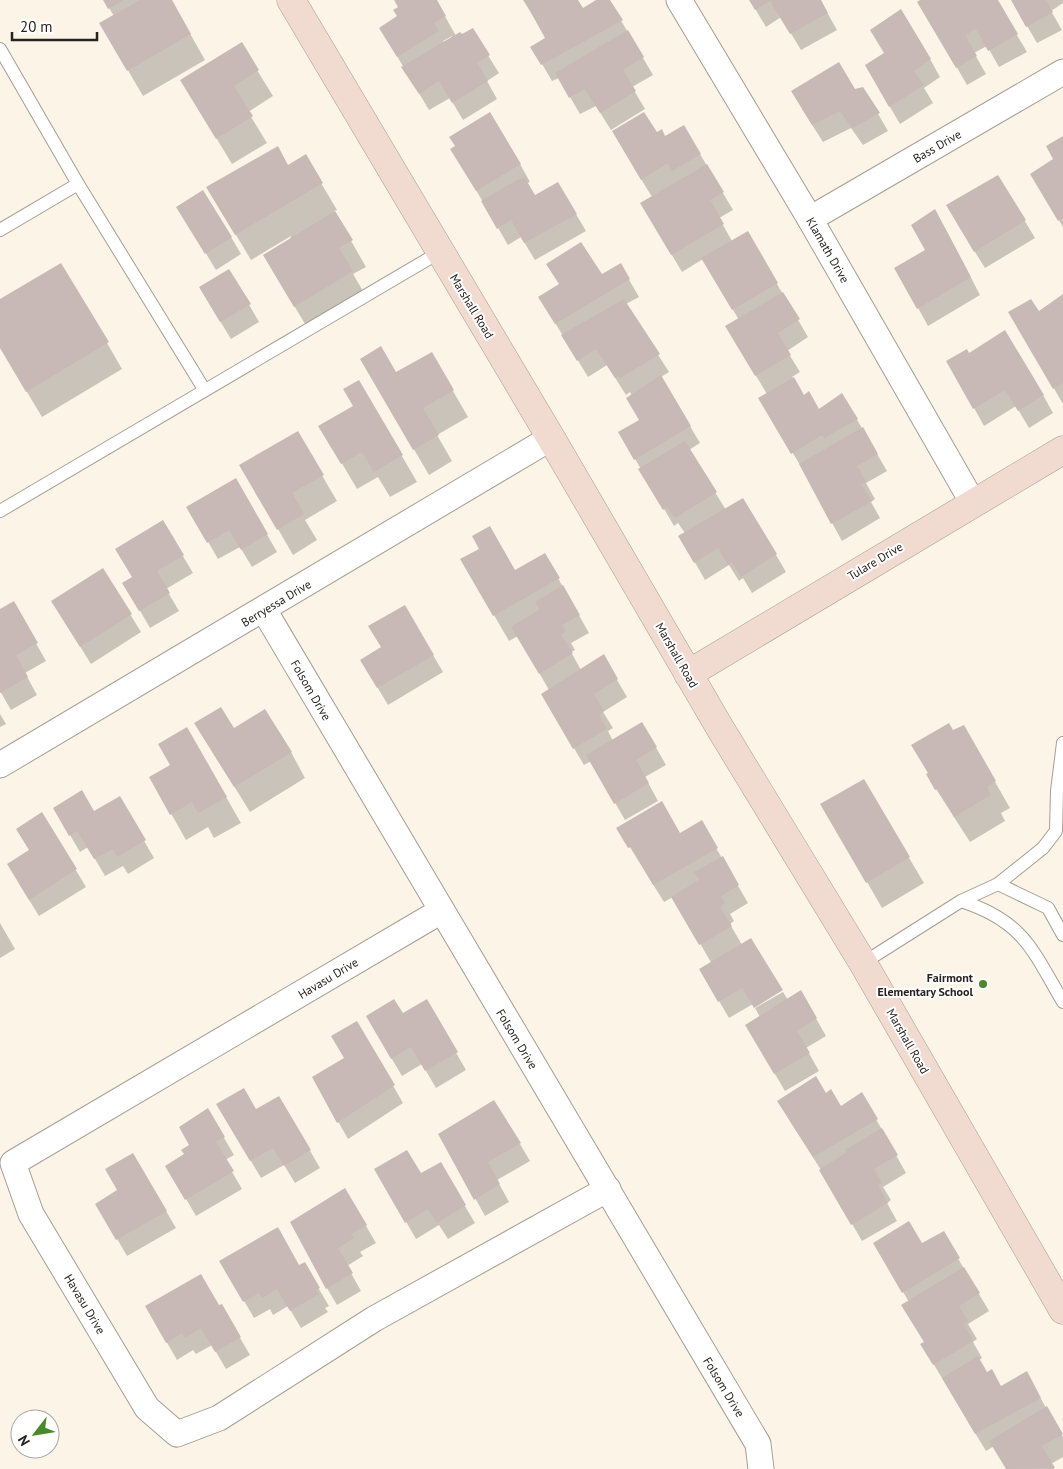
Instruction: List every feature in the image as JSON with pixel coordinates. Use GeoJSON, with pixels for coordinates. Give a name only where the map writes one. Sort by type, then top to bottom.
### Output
{"type":"FeatureCollection","features":[{"type":"Feature","properties":{"kind":"street","name":"Marshall Road"},"geometry":{"type":"LineString","coordinates":[[291,0],[551,438],[688,674],[863,963],[1063,1310]]}},
{"type":"Feature","properties":{"kind":"street","name":"Klamath Drive"},"geometry":{"type":"LineString","coordinates":[[679,0],[810,219],[973,503]]}},
{"type":"Feature","properties":{"kind":"street","name":"Bass Drive"},"geometry":{"type":"LineString","coordinates":[[810,219],[1063,72]]}},
{"type":"Feature","properties":{"kind":"street","name":"Berryessa Drive"},"geometry":{"type":"LineString","coordinates":[[0,765],[551,438]]}},
{"type":"Feature","properties":{"kind":"street","name":"Tulare Drive"},"geometry":{"type":"LineString","coordinates":[[688,674],[1063,450]]}},
{"type":"Feature","properties":{"kind":"street","name":"Folsom Drive"},"geometry":{"type":"LineString","coordinates":[[264,610],[758,1444],[761,1469]]}},
{"type":"Feature","properties":{"kind":"street","name":"Havasu Drive"},"geometry":{"type":"LineString","coordinates":[[441,911],[13,1163],[31,1214],[147,1408],[176,1434],[219,1418],[374,1319],[608,1190]]}},
{"type":"Feature","properties":{"kind":"lane"},"geometry":{"type":"LineString","coordinates":[[0,49],[78,184],[204,389]]}},
{"type":"Feature","properties":{"kind":"lane"},"geometry":{"type":"LineString","coordinates":[[0,230],[78,184]]}},
{"type":"Feature","properties":{"kind":"lane"},"geometry":{"type":"LineString","coordinates":[[0,511],[204,389],[440,252]]}},
{"type":"Feature","properties":{"kind":"lane"},"geometry":{"type":"LineString","coordinates":[[863,963],[961,901],[998,884],[1043,848],[1056,831],[1057,791],[1063,743]]}},
{"type":"Feature","properties":{"kind":"lane"},"geometry":{"type":"LineString","coordinates":[[998,884],[1048,908],[1063,934]]}},
{"type":"Feature","properties":{"kind":"lane"},"geometry":{"type":"LineString","coordinates":[[961,901],[988,910],[1007,922],[1031,948],[1063,1002]]}},
{"type":"Feature","properties":{"kind":"building"},"geometry":{"type":"Polygon","coordinates":[[[103,0],[124,0],[108,9],[103,0]]]}},
{"type":"Feature","properties":{"kind":"building"},"geometry":{"type":"Polygon","coordinates":[[[140,0],[172,0],[191,34],[127,71],[99,23],[140,0]]]}},
{"type":"Feature","properties":{"kind":"building"},"geometry":{"type":"Polygon","coordinates":[[[394,0],[437,0],[446,16],[434,23],[439,31],[397,57],[379,28],[397,16],[393,10],[398,7],[394,0]]]}},
{"type":"Feature","properties":{"kind":"building"},"geometry":{"type":"Polygon","coordinates":[[[524,0],[578,0],[583,8],[596,0],[610,0],[623,20],[541,65],[530,47],[545,38],[524,0]]]}},
{"type":"Feature","properties":{"kind":"building"},"geometry":{"type":"Polygon","coordinates":[[[749,0],[821,0],[828,13],[790,34],[770,1],[755,10],[749,0]]]}},
{"type":"Feature","properties":{"kind":"building"},"geometry":{"type":"Polygon","coordinates":[[[920,0],[998,0],[1018,34],[988,51],[976,29],[965,35],[977,56],[956,68],[917,2],[920,0]]]}},
{"type":"Feature","properties":{"kind":"building"},"geometry":{"type":"Polygon","coordinates":[[[1011,0],[1046,0],[1053,12],[1026,27],[1011,0]]]}},
{"type":"Feature","properties":{"kind":"building"},"geometry":{"type":"Polygon","coordinates":[[[901,9],[931,59],[914,71],[924,85],[889,107],[865,65],[884,53],[870,30],[901,9]]]}},
{"type":"Feature","properties":{"kind":"building"},"geometry":{"type":"Polygon","coordinates":[[[473,28],[490,55],[477,63],[488,81],[452,103],[439,81],[419,94],[401,67],[460,32],[462,34],[473,28]]]}},
{"type":"Feature","properties":{"kind":"building"},"geometry":{"type":"Polygon","coordinates":[[[628,30],[644,57],[623,70],[636,91],[600,113],[585,89],[569,98],[555,73],[628,30]]]}},
{"type":"Feature","properties":{"kind":"building"},"geometry":{"type":"Polygon","coordinates":[[[242,42],[259,70],[234,86],[253,116],[216,139],[180,80],[242,42]]]}},
{"type":"Feature","properties":{"kind":"building"},"geometry":{"type":"Polygon","coordinates":[[[839,62],[855,89],[863,87],[880,113],[852,128],[840,111],[812,125],[791,91],[839,62]]]}},
{"type":"Feature","properties":{"kind":"building"},"geometry":{"type":"Polygon","coordinates":[[[490,112],[521,164],[476,191],[450,149],[455,146],[449,137],[490,112]]]}},
{"type":"Feature","properties":{"kind":"building"},"geometry":{"type":"Polygon","coordinates":[[[644,112],[657,132],[662,129],[665,136],[684,125],[701,154],[672,171],[668,163],[641,180],[612,131],[644,112]]]}},
{"type":"Feature","properties":{"kind":"building"},"geometry":{"type":"Polygon","coordinates":[[[1063,136],[1063,218],[1058,221],[1030,174],[1053,159],[1046,146],[1063,136]]]}},
{"type":"Feature","properties":{"kind":"building"},"geometry":{"type":"Polygon","coordinates":[[[278,146],[288,165],[306,154],[323,183],[235,235],[206,187],[278,146]]]}},
{"type":"Feature","properties":{"kind":"building"},"geometry":{"type":"Polygon","coordinates":[[[707,164],[724,192],[710,200],[724,224],[671,255],[640,203],[707,164]]]}},
{"type":"Feature","properties":{"kind":"building"},"geometry":{"type":"Polygon","coordinates":[[[998,175],[1026,220],[974,252],[946,205],[998,175]]]}},
{"type":"Feature","properties":{"kind":"building"},"geometry":{"type":"Polygon","coordinates":[[[525,178],[535,195],[558,182],[577,214],[524,243],[511,220],[497,229],[481,201],[517,180],[525,178]]]}},
{"type":"Feature","properties":{"kind":"building"},"geometry":{"type":"Polygon","coordinates":[[[203,190],[232,237],[205,254],[176,207],[203,190]]]}},
{"type":"Feature","properties":{"kind":"building"},"geometry":{"type":"Polygon","coordinates":[[[935,209],[971,277],[917,309],[894,268],[925,250],[911,225],[935,209]]]}},
{"type":"Feature","properties":{"kind":"building"},"geometry":{"type":"Polygon","coordinates":[[[335,211],[353,240],[339,248],[353,271],[294,307],[263,255],[335,211]]]}},
{"type":"Feature","properties":{"kind":"building"},"geometry":{"type":"Polygon","coordinates":[[[748,231],[778,283],[732,310],[701,258],[748,231]]]}},
{"type":"Feature","properties":{"kind":"building"},"geometry":{"type":"Polygon","coordinates":[[[581,242],[602,274],[621,263],[630,279],[555,324],[538,297],[559,284],[546,264],[581,242]]]}},
{"type":"Feature","properties":{"kind":"building"},"geometry":{"type":"Polygon","coordinates":[[[61,263],[109,342],[26,392],[0,348],[0,299],[61,263]]]}},
{"type":"Feature","properties":{"kind":"building"},"geometry":{"type":"Polygon","coordinates":[[[229,269],[251,304],[220,322],[199,287],[229,269]]]}},
{"type":"Feature","properties":{"kind":"building"},"geometry":{"type":"Polygon","coordinates":[[[783,292],[800,319],[778,333],[791,355],[755,376],[725,326],[783,292]]]}},
{"type":"Feature","properties":{"kind":"building"},"geometry":{"type":"Polygon","coordinates":[[[1063,294],[1063,383],[1053,389],[1008,312],[1031,299],[1039,311],[1063,294]]]}},
{"type":"Feature","properties":{"kind":"building"},"geometry":{"type":"Polygon","coordinates":[[[624,299],[660,354],[620,378],[619,376],[615,378],[596,349],[577,361],[561,335],[624,299]]]}},
{"type":"Feature","properties":{"kind":"building"},"geometry":{"type":"Polygon","coordinates":[[[1005,330],[1044,395],[1018,411],[1005,390],[973,409],[946,361],[967,349],[969,353],[1005,330]]]}},
{"type":"Feature","properties":{"kind":"building"},"geometry":{"type":"Polygon","coordinates":[[[381,346],[396,372],[432,352],[454,390],[423,408],[439,435],[413,450],[360,359],[381,346]]]}},
{"type":"Feature","properties":{"kind":"building"},"geometry":{"type":"Polygon","coordinates":[[[661,375],[691,426],[634,460],[618,432],[639,420],[626,398],[661,375]]]}},
{"type":"Feature","properties":{"kind":"building"},"geometry":{"type":"Polygon","coordinates":[[[794,377],[804,395],[809,391],[819,409],[842,393],[858,419],[824,438],[822,435],[791,454],[758,398],[794,377]]]}},
{"type":"Feature","properties":{"kind":"building"},"geometry":{"type":"Polygon","coordinates":[[[359,380],[403,455],[374,472],[362,452],[341,464],[318,426],[353,406],[343,389],[359,380]]]}},
{"type":"Feature","properties":{"kind":"building"},"geometry":{"type":"Polygon","coordinates":[[[863,427],[878,454],[857,466],[866,482],[861,484],[872,501],[831,524],[799,464],[863,427]]]}},
{"type":"Feature","properties":{"kind":"building"},"geometry":{"type":"Polygon","coordinates":[[[298,431],[324,475],[292,493],[304,514],[277,530],[239,465],[298,431]]]}},
{"type":"Feature","properties":{"kind":"building"},"geometry":{"type":"Polygon","coordinates":[[[685,441],[717,492],[675,518],[667,507],[663,510],[638,469],[685,441]]]}},
{"type":"Feature","properties":{"kind":"building"},"geometry":{"type":"Polygon","coordinates":[[[236,478],[268,534],[241,550],[229,530],[207,543],[186,507],[236,478]]]}},
{"type":"Feature","properties":{"kind":"building"},"geometry":{"type":"Polygon","coordinates":[[[743,498],[777,554],[741,577],[732,562],[728,565],[718,548],[694,563],[678,536],[743,498]]]}},
{"type":"Feature","properties":{"kind":"building"},"geometry":{"type":"Polygon","coordinates":[[[163,520],[184,555],[157,571],[170,593],[139,611],[122,583],[132,577],[115,549],[163,520]]]}},
{"type":"Feature","properties":{"kind":"building"},"geometry":{"type":"Polygon","coordinates":[[[490,526],[515,570],[545,553],[560,578],[493,616],[460,559],[479,549],[472,536],[490,526]]]}},
{"type":"Feature","properties":{"kind":"building"},"geometry":{"type":"Polygon","coordinates":[[[103,568],[132,614],[80,647],[51,601],[103,568]]]}},
{"type":"Feature","properties":{"kind":"building"},"geometry":{"type":"Polygon","coordinates":[[[563,585],[580,615],[562,625],[566,632],[561,635],[573,653],[539,674],[511,627],[539,610],[535,602],[563,585]]]}},
{"type":"Feature","properties":{"kind":"building"},"geometry":{"type":"Polygon","coordinates":[[[14,601],[38,643],[16,655],[28,677],[0,693],[0,609],[14,601]]]}},
{"type":"Feature","properties":{"kind":"building"},"geometry":{"type":"Polygon","coordinates":[[[405,605],[434,655],[377,688],[360,660],[381,647],[368,626],[405,605]]]}},
{"type":"Feature","properties":{"kind":"building"},"geometry":{"type":"Polygon","coordinates":[[[604,654],[618,679],[594,694],[604,711],[599,714],[607,729],[573,749],[541,694],[604,654]]]}},
{"type":"Feature","properties":{"kind":"building"},"geometry":{"type":"Polygon","coordinates":[[[221,707],[234,728],[265,709],[292,752],[234,787],[194,723],[221,707]]]}},
{"type":"Feature","properties":{"kind":"building"},"geometry":{"type":"Polygon","coordinates":[[[642,722],[657,747],[636,760],[649,783],[614,804],[586,755],[642,722]]]}},
{"type":"Feature","properties":{"kind":"building"},"geometry":{"type":"Polygon","coordinates":[[[949,723],[953,730],[964,725],[996,781],[987,787],[991,795],[954,817],[938,789],[935,790],[926,774],[928,773],[911,745],[949,723]]]}},
{"type":"Feature","properties":{"kind":"building"},"geometry":{"type":"Polygon","coordinates":[[[187,727],[227,797],[198,813],[192,802],[170,815],[149,777],[170,765],[158,744],[187,727]]]}},
{"type":"Feature","properties":{"kind":"building"},"geometry":{"type":"Polygon","coordinates":[[[864,779],[910,857],[866,883],[820,804],[864,779]]]}},
{"type":"Feature","properties":{"kind":"building"},"geometry":{"type":"Polygon","coordinates":[[[82,790],[94,811],[120,796],[146,840],[117,857],[113,849],[94,859],[77,831],[69,836],[53,808],[82,790]]]}},
{"type":"Feature","properties":{"kind":"building"},"geometry":{"type":"Polygon","coordinates":[[[662,801],[680,833],[702,820],[718,848],[653,885],[631,847],[628,848],[616,828],[662,801]]]}},
{"type":"Feature","properties":{"kind":"building"},"geometry":{"type":"Polygon","coordinates":[[[42,812],[77,869],[29,900],[7,864],[29,850],[16,829],[42,812]]]}},
{"type":"Feature","properties":{"kind":"building"},"geometry":{"type":"Polygon","coordinates":[[[723,856],[739,885],[721,896],[725,903],[720,907],[732,926],[699,945],[671,897],[699,880],[694,872],[723,856]]]}},
{"type":"Feature","properties":{"kind":"building"},"geometry":{"type":"Polygon","coordinates":[[[751,938],[783,990],[754,1008],[742,988],[718,1002],[699,969],[751,938]]]}},
{"type":"Feature","properties":{"kind":"building"},"geometry":{"type":"Polygon","coordinates":[[[801,990],[817,1018],[797,1031],[810,1053],[774,1074],[745,1025],[801,990]]]}},
{"type":"Feature","properties":{"kind":"building"},"geometry":{"type":"Polygon","coordinates":[[[394,999],[403,1013],[427,999],[458,1052],[425,1071],[411,1047],[391,1059],[366,1016],[394,999]]]}},
{"type":"Feature","properties":{"kind":"building"},"geometry":{"type":"Polygon","coordinates":[[[357,1021],[395,1085],[337,1123],[312,1077],[344,1058],[331,1036],[357,1021]]]}},
{"type":"Feature","properties":{"kind":"building"},"geometry":{"type":"Polygon","coordinates":[[[816,1076],[826,1093],[831,1089],[841,1106],[862,1092],[878,1119],[813,1157],[777,1101],[816,1076]]]}},
{"type":"Feature","properties":{"kind":"building"},"geometry":{"type":"Polygon","coordinates":[[[244,1088],[256,1109],[279,1096],[311,1150],[284,1166],[273,1148],[250,1161],[216,1104],[244,1088]]]}},
{"type":"Feature","properties":{"kind":"building"},"geometry":{"type":"Polygon","coordinates":[[[494,1100],[521,1143],[488,1162],[500,1184],[474,1200],[438,1134],[494,1100]]]}},
{"type":"Feature","properties":{"kind":"building"},"geometry":{"type":"Polygon","coordinates":[[[208,1108],[225,1137],[216,1142],[234,1171],[185,1200],[165,1166],[184,1154],[181,1150],[189,1145],[179,1127],[208,1108]]]}},
{"type":"Feature","properties":{"kind":"building"},"geometry":{"type":"Polygon","coordinates":[[[882,1128],[898,1155],[874,1169],[882,1183],[878,1185],[888,1203],[851,1225],[819,1170],[847,1152],[845,1150],[882,1128]]]}},
{"type":"Feature","properties":{"kind":"building"},"geometry":{"type":"Polygon","coordinates":[[[407,1150],[421,1173],[441,1162],[466,1205],[437,1223],[428,1209],[405,1223],[374,1169],[407,1150]]]}},
{"type":"Feature","properties":{"kind":"building"},"geometry":{"type":"Polygon","coordinates":[[[133,1153],[167,1211],[116,1240],[95,1204],[117,1190],[105,1169],[133,1153]]]}},
{"type":"Feature","properties":{"kind":"building"},"geometry":{"type":"Polygon","coordinates":[[[345,1188],[367,1225],[351,1234],[354,1238],[338,1248],[353,1273],[326,1289],[290,1222],[345,1188]]]}},
{"type":"Feature","properties":{"kind":"building"},"geometry":{"type":"Polygon","coordinates":[[[909,1221],[922,1243],[944,1231],[960,1258],[902,1293],[873,1243],[909,1221]]]}},
{"type":"Feature","properties":{"kind":"building"},"geometry":{"type":"Polygon","coordinates":[[[278,1227],[299,1265],[305,1262],[320,1288],[316,1290],[319,1294],[290,1311],[277,1289],[262,1298],[259,1293],[243,1302],[219,1261],[278,1227]]]}},
{"type":"Feature","properties":{"kind":"building"},"geometry":{"type":"Polygon","coordinates":[[[964,1267],[980,1293],[959,1306],[968,1321],[964,1324],[973,1341],[933,1365],[920,1344],[924,1342],[901,1305],[964,1267]]]}},
{"type":"Feature","properties":{"kind":"building"},"geometry":{"type":"Polygon","coordinates":[[[201,1274],[219,1305],[222,1304],[241,1337],[215,1352],[201,1328],[185,1338],[182,1333],[166,1343],[145,1306],[201,1274]]]}},
{"type":"Feature","properties":{"kind":"building"},"geometry":{"type":"Polygon","coordinates":[[[978,1356],[987,1372],[992,1369],[1001,1386],[1027,1371],[1041,1398],[975,1434],[942,1378],[978,1356]]]}},
{"type":"Feature","properties":{"kind":"building"},"geometry":{"type":"Polygon","coordinates":[[[1047,1406],[1063,1434],[1042,1446],[1055,1468],[1006,1469],[989,1441],[1047,1406]]]}},
{"type":"Feature","properties":{"kind":"place","name":"Fairmont Elementary School"},"geometry":{"type":"Point","coordinates":[983,984]}}]}
